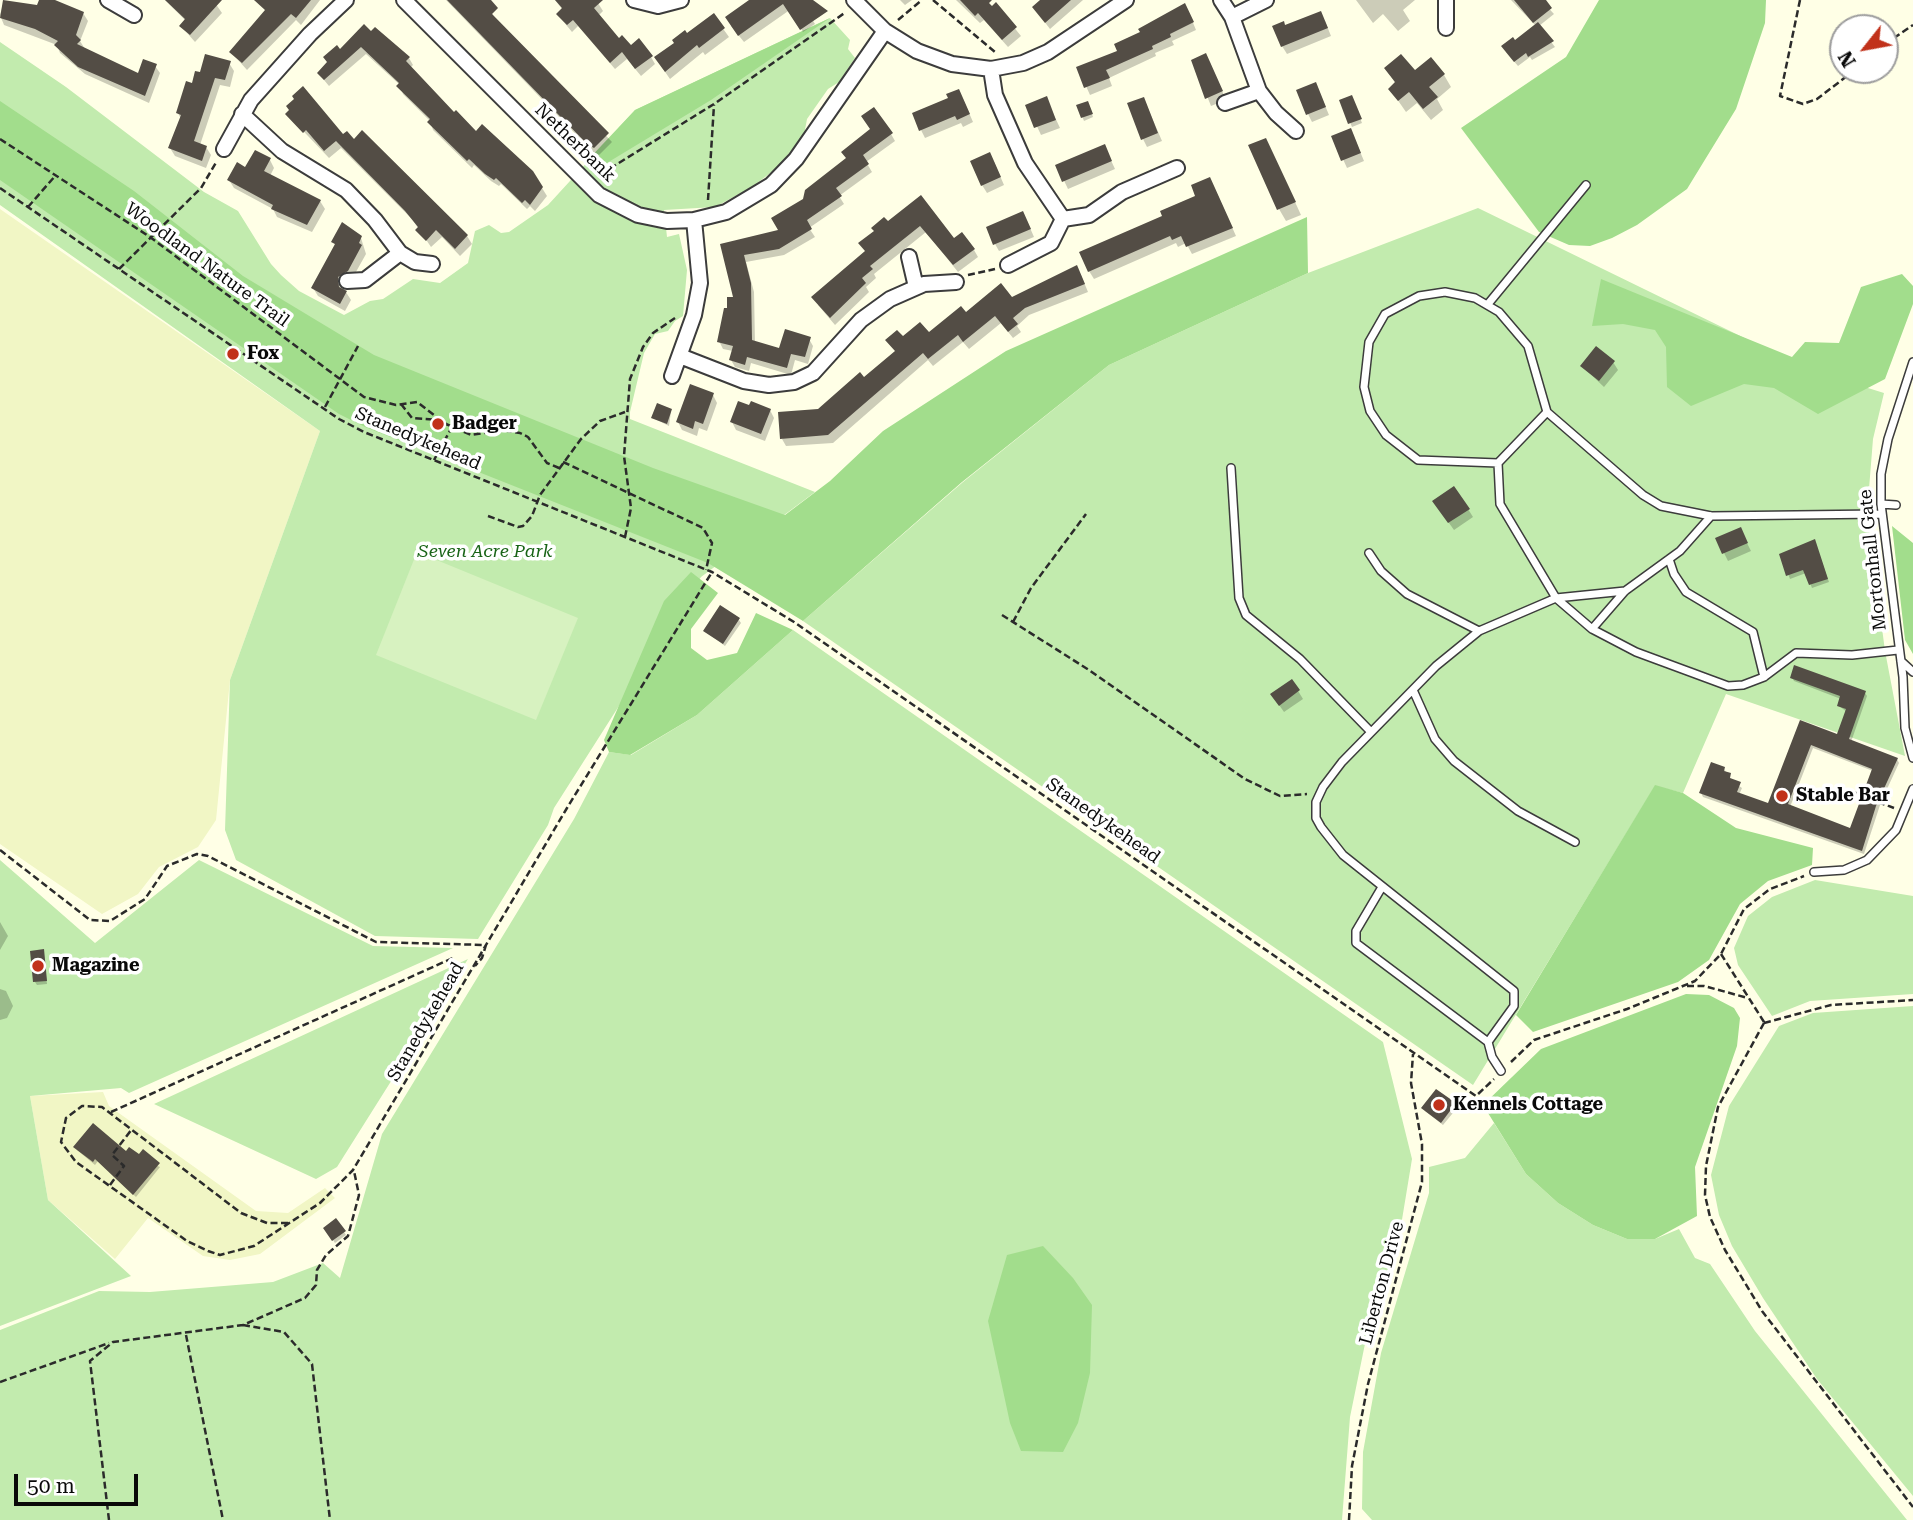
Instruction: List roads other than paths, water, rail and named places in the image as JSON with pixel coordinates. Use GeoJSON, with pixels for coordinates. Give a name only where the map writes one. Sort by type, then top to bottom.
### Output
{"type":"FeatureCollection","features":[{"type":"Feature","properties":{"kind":"street"},"geometry":{"type":"LineString","coordinates":[[108,0],[134,15]]}},
{"type":"Feature","properties":{"kind":"street"},"geometry":{"type":"LineString","coordinates":[[224,149],[242,114],[310,34],[346,0]]}},
{"type":"Feature","properties":{"kind":"street","name":"Netherbank"},"geometry":{"type":"LineString","coordinates":[[404,0],[586,184],[618,207],[638,215],[667,221],[701,218],[726,212],[752,198],[785,172],[885,31]]}},
{"type":"Feature","properties":{"kind":"street"},"geometry":{"type":"LineString","coordinates":[[634,0],[658,6],[681,0]]}},
{"type":"Feature","properties":{"kind":"street"},"geometry":{"type":"LineString","coordinates":[[856,2],[885,31],[939,61],[991,69],[1011,65],[1048,51],[1126,0]]}},
{"type":"Feature","properties":{"kind":"street"},"geometry":{"type":"LineString","coordinates":[[1221,0],[1232,17],[1259,91],[1276,113],[1296,131]]}},
{"type":"Feature","properties":{"kind":"street"},"geometry":{"type":"LineString","coordinates":[[1232,17],[1266,0]]}},
{"type":"Feature","properties":{"kind":"street"},"geometry":{"type":"LineString","coordinates":[[1446,0],[1446,28]]}},
{"type":"Feature","properties":{"kind":"street"},"geometry":{"type":"LineString","coordinates":[[991,69],[995,95],[1025,163],[1063,219]]}},
{"type":"Feature","properties":{"kind":"street"},"geometry":{"type":"LineString","coordinates":[[1225,103],[1259,91]]}},
{"type":"Feature","properties":{"kind":"street"},"geometry":{"type":"LineString","coordinates":[[242,114],[282,150],[346,190],[375,220],[400,253],[415,262],[432,264]]}},
{"type":"Feature","properties":{"kind":"street"},"geometry":{"type":"LineString","coordinates":[[1063,219],[1089,215],[1122,192],[1177,168]]}},
{"type":"Feature","properties":{"kind":"street"},"geometry":{"type":"LineString","coordinates":[[672,376],[694,315],[700,284],[701,218]]}},
{"type":"Feature","properties":{"kind":"street"},"geometry":{"type":"LineString","coordinates":[[1008,265],[1051,243],[1063,219]]}},
{"type":"Feature","properties":{"kind":"street"},"geometry":{"type":"LineString","coordinates":[[347,281],[365,280],[400,253]]}},
{"type":"Feature","properties":{"kind":"street"},"geometry":{"type":"LineString","coordinates":[[909,257],[916,287]]}},
{"type":"Feature","properties":{"kind":"street"},"geometry":{"type":"LineString","coordinates":[[680,356],[744,381],[769,385],[794,382],[813,373],[861,320],[890,299],[916,287],[956,282]]}},
{"type":"Feature","properties":{"kind":"lane"},"geometry":{"type":"LineString","coordinates":[[1488,304],[1586,185]]}},
{"type":"Feature","properties":{"kind":"lane"},"geometry":{"type":"LineString","coordinates":[[1497,463],[1429,462],[1407,455],[1377,423],[1368,405],[1364,387],[1366,355],[1373,330],[1385,314],[1419,296],[1445,292],[1488,304],[1516,328],[1528,346],[1546,412],[1652,501],[1674,509],[1711,516],[1881,514]]}},
{"type":"Feature","properties":{"kind":"lane","name":"Mortonhall Gate"},"geometry":{"type":"LineString","coordinates":[[1913,362],[1888,439],[1881,474],[1881,514],[1906,728],[1913,758]]}},
{"type":"Feature","properties":{"kind":"lane"},"geometry":{"type":"LineString","coordinates":[[1546,412],[1497,463],[1497,490],[1505,516],[1556,598],[1592,629],[1636,652],[1721,685],[1743,685],[1764,677],[1796,653],[1839,655],[1898,650]]}},
{"type":"Feature","properties":{"kind":"lane"},"geometry":{"type":"LineString","coordinates":[[1231,468],[1239,598],[1246,615],[1300,659],[1371,732]]}},
{"type":"Feature","properties":{"kind":"lane"},"geometry":{"type":"LineString","coordinates":[[1881,504],[1896,505]]}},
{"type":"Feature","properties":{"kind":"lane"},"geometry":{"type":"LineString","coordinates":[[1592,629],[1625,591],[1690,542],[1711,516]]}},
{"type":"Feature","properties":{"kind":"lane"},"geometry":{"type":"LineString","coordinates":[[1369,553],[1381,571],[1408,594],[1479,631]]}},
{"type":"Feature","properties":{"kind":"lane"},"geometry":{"type":"LineString","coordinates":[[1669,559],[1674,574],[1686,592],[1753,632],[1760,649],[1764,677]]}},
{"type":"Feature","properties":{"kind":"lane"},"geometry":{"type":"LineString","coordinates":[[1488,1042],[1514,1006],[1514,992],[1382,887],[1334,845],[1321,827],[1315,808],[1323,787],[1371,732],[1436,666],[1479,631],[1556,598],[1625,591]]}},
{"type":"Feature","properties":{"kind":"lane"},"geometry":{"type":"LineString","coordinates":[[1900,660],[1913,672]]}},
{"type":"Feature","properties":{"kind":"lane"},"geometry":{"type":"LineString","coordinates":[[1413,690],[1435,739],[1454,761],[1518,811],[1575,842]]}},
{"type":"Feature","properties":{"kind":"lane"},"geometry":{"type":"LineString","coordinates":[[1814,872],[1844,870],[1867,860],[1896,830],[1913,789]]}},
{"type":"Feature","properties":{"kind":"lane"},"geometry":{"type":"LineString","coordinates":[[1382,887],[1356,931],[1356,943],[1488,1042],[1492,1057],[1501,1071]]}},
{"type":"Feature","properties":{"kind":"place","name":"Fox"},"geometry":{"type":"Point","coordinates":[233,354]}},
{"type":"Feature","properties":{"kind":"place","name":"Badger"},"geometry":{"type":"Point","coordinates":[438,424]}},
{"type":"Feature","properties":{"kind":"place","name":"Stable Bar"},"geometry":{"type":"Point","coordinates":[1782,796]}},
{"type":"Feature","properties":{"kind":"place","name":"Magazine"},"geometry":{"type":"Point","coordinates":[38,966]}},
{"type":"Feature","properties":{"kind":"place","name":"Kennels Cottage"},"geometry":{"type":"Point","coordinates":[1439,1105]}},
{"type":"Feature","properties":{"kind":"park label","name":"Seven Acre Park"},"geometry":{"type":"Point","coordinates":[485,552]}}]}
